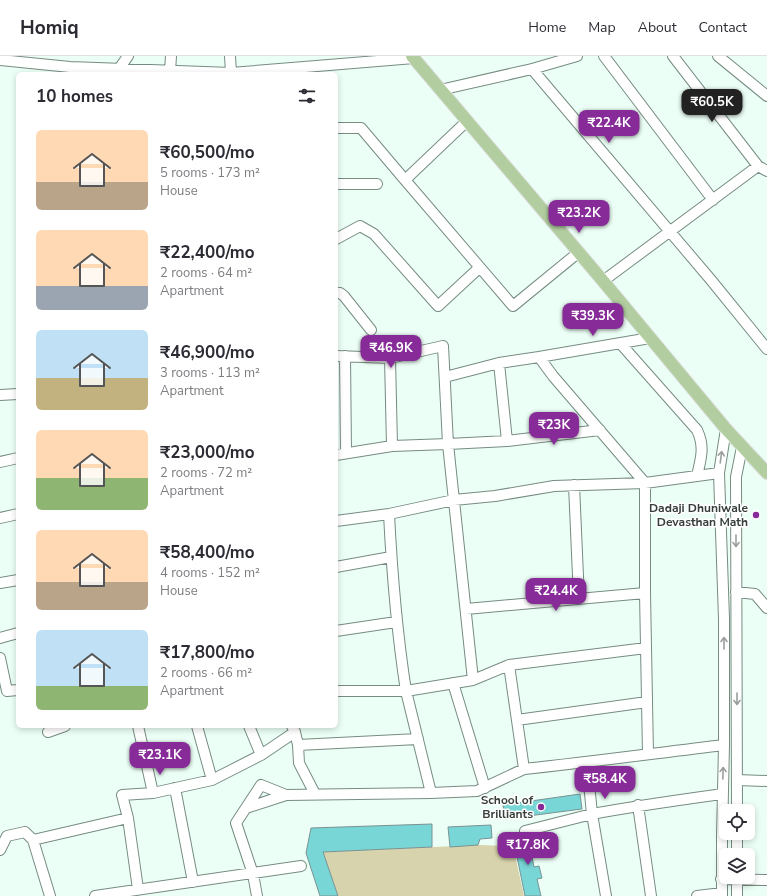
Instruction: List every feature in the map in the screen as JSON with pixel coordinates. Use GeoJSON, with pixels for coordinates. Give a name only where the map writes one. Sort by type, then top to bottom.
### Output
{"type":"FeatureCollection","features":[{"type":"Feature","properties":{"kind":"main road"},"geometry":{"type":"LineString","coordinates":[[413,57],[579,252],[726,429],[767,473]]}},
{"type":"Feature","properties":{"kind":"street"},"geometry":{"type":"LineString","coordinates":[[118,69],[128,56]]}},
{"type":"Feature","properties":{"kind":"street"},"geometry":{"type":"LineString","coordinates":[[170,70],[171,56]]}},
{"type":"Feature","properties":{"kind":"street"},"geometry":{"type":"LineString","coordinates":[[0,60],[37,60],[70,67],[231,72],[230,56]]}},
{"type":"Feature","properties":{"kind":"street"},"geometry":{"type":"LineString","coordinates":[[440,90],[532,69],[577,56]]}},
{"type":"Feature","properties":{"kind":"street"},"geometry":{"type":"LineString","coordinates":[[604,56],[713,200]]}},
{"type":"Feature","properties":{"kind":"street"},"geometry":{"type":"LineString","coordinates":[[603,281],[713,200],[763,169],[673,56]]}},
{"type":"Feature","properties":{"kind":"street"},"geometry":{"type":"LineString","coordinates":[[718,56],[767,96]]}},
{"type":"Feature","properties":{"kind":"street"},"geometry":{"type":"LineString","coordinates":[[273,72],[301,71],[413,57]]}},
{"type":"Feature","properties":{"kind":"street"},"geometry":{"type":"LineString","coordinates":[[532,69],[711,280],[767,349]]}},
{"type":"Feature","properties":{"kind":"street"},"geometry":{"type":"LineString","coordinates":[[405,180],[467,120]]}},
{"type":"Feature","properties":{"kind":"street"},"geometry":{"type":"LineString","coordinates":[[338,128],[361,128],[513,306],[579,252]]}},
{"type":"Feature","properties":{"kind":"street"},"geometry":{"type":"LineString","coordinates":[[338,184],[377,184]]}},
{"type":"Feature","properties":{"kind":"street"},"geometry":{"type":"LineString","coordinates":[[338,238],[360,226],[374,234],[438,306],[479,268]]}},
{"type":"Feature","properties":{"kind":"street"},"geometry":{"type":"LineString","coordinates":[[338,293],[344,296],[371,330]]}},
{"type":"Feature","properties":{"kind":"street"},"geometry":{"type":"LineString","coordinates":[[445,378],[499,363],[539,358],[650,338]]}},
{"type":"Feature","properties":{"kind":"street"},"geometry":{"type":"LineString","coordinates":[[620,343],[697,430],[702,439],[698,476]]}},
{"type":"Feature","properties":{"kind":"street"},"geometry":{"type":"LineString","coordinates":[[473,680],[448,444],[443,346],[390,358],[340,356],[341,454],[392,446],[448,444],[507,441],[600,430]]}},
{"type":"Feature","properties":{"kind":"street"},"geometry":{"type":"LineString","coordinates":[[390,358],[392,446]]}},
{"type":"Feature","properties":{"kind":"street"},"geometry":{"type":"LineString","coordinates":[[539,358],[645,483],[645,593],[648,754]]}},
{"type":"Feature","properties":{"kind":"street"},"geometry":{"type":"LineString","coordinates":[[499,363],[507,441]]}},
{"type":"Feature","properties":{"kind":"street"},"geometry":{"type":"LineString","coordinates":[[0,395],[16,394]]}},
{"type":"Feature","properties":{"kind":"street"},"geometry":{"type":"LineString","coordinates":[[721,848],[724,746],[724,619],[719,473],[726,429]]}},
{"type":"Feature","properties":{"kind":"street"},"geometry":{"type":"LineString","coordinates":[[737,804],[736,477],[742,446]]}},
{"type":"Feature","properties":{"kind":"street"},"geometry":{"type":"LineString","coordinates":[[0,462],[16,458]]}},
{"type":"Feature","properties":{"kind":"street"},"geometry":{"type":"LineString","coordinates":[[338,521],[389,514],[454,500],[495,496],[554,486],[645,483],[719,473]]}},
{"type":"Feature","properties":{"kind":"street"},"geometry":{"type":"LineString","coordinates":[[574,485],[579,599]]}},
{"type":"Feature","properties":{"kind":"street"},"geometry":{"type":"LineString","coordinates":[[0,518],[16,514]]}},
{"type":"Feature","properties":{"kind":"street"},"geometry":{"type":"LineString","coordinates":[[389,514],[396,622],[406,692],[431,793]]}},
{"type":"Feature","properties":{"kind":"street"},"geometry":{"type":"LineString","coordinates":[[338,567],[391,557]]}},
{"type":"Feature","properties":{"kind":"street"},"geometry":{"type":"LineString","coordinates":[[0,584],[16,580]]}},
{"type":"Feature","properties":{"kind":"street"},"geometry":{"type":"LineString","coordinates":[[736,592],[755,594],[767,608]]}},
{"type":"Feature","properties":{"kind":"street"},"geometry":{"type":"LineString","coordinates":[[466,609],[645,593]]}},
{"type":"Feature","properties":{"kind":"street"},"geometry":{"type":"LineString","coordinates":[[338,631],[396,622]]}},
{"type":"Feature","properties":{"kind":"street"},"geometry":{"type":"LineString","coordinates":[[0,638],[16,634]]}},
{"type":"Feature","properties":{"kind":"street"},"geometry":{"type":"LineString","coordinates":[[338,691],[406,692],[473,680],[509,665],[646,648]]}},
{"type":"Feature","properties":{"kind":"street"},"geometry":{"type":"LineString","coordinates":[[0,658],[4,692],[16,690]]}},
{"type":"Feature","properties":{"kind":"street"},"geometry":{"type":"LineString","coordinates":[[509,665],[524,769]]}},
{"type":"Feature","properties":{"kind":"street"},"geometry":{"type":"LineString","coordinates":[[453,683],[485,788]]}},
{"type":"Feature","properties":{"kind":"street"},"geometry":{"type":"LineString","coordinates":[[517,720],[647,702]]}},
{"type":"Feature","properties":{"kind":"street"},"geometry":{"type":"LineString","coordinates":[[48,732],[59,728]]}},
{"type":"Feature","properties":{"kind":"street"},"geometry":{"type":"LineString","coordinates":[[138,728],[153,793]]}},
{"type":"Feature","properties":{"kind":"street"},"geometry":{"type":"LineString","coordinates":[[198,728],[212,780]]}},
{"type":"Feature","properties":{"kind":"street"},"geometry":{"type":"LineString","coordinates":[[250,728],[261,755]]}},
{"type":"Feature","properties":{"kind":"street"},"geometry":{"type":"LineString","coordinates":[[138,889],[128,818],[122,795],[153,793],[212,780],[261,755],[293,729],[298,745],[299,763],[315,794]]}},
{"type":"Feature","properties":{"kind":"street"},"geometry":{"type":"LineString","coordinates":[[298,745],[418,739]]}},
{"type":"Feature","properties":{"kind":"street"},"geometry":{"type":"LineString","coordinates":[[246,808],[286,795],[477,791],[524,769],[587,763],[648,754],[724,746]]}},
{"type":"Feature","properties":{"kind":"street"},"geometry":{"type":"LineString","coordinates":[[587,763],[592,814],[606,896]]}},
{"type":"Feature","properties":{"kind":"street"},"geometry":{"type":"LineString","coordinates":[[737,780],[767,781]]}},
{"type":"Feature","properties":{"kind":"street"},"geometry":{"type":"LineString","coordinates":[[257,896],[253,874],[236,822],[262,785],[286,795]]}},
{"type":"Feature","properties":{"kind":"street"},"geometry":{"type":"LineString","coordinates":[[175,788],[193,882]]}},
{"type":"Feature","properties":{"kind":"street"},"geometry":{"type":"LineString","coordinates":[[525,830],[638,805],[722,794]]}},
{"type":"Feature","properties":{"kind":"street"},"geometry":{"type":"LineString","coordinates":[[638,805],[651,896]]}},
{"type":"Feature","properties":{"kind":"street"},"geometry":{"type":"LineString","coordinates":[[33,840],[128,818]]}},
{"type":"Feature","properties":{"kind":"street"},"geometry":{"type":"LineString","coordinates":[[0,850],[7,836],[25,832],[33,840],[50,896]]}},
{"type":"Feature","properties":{"kind":"street"},"geometry":{"type":"LineString","coordinates":[[95,896],[301,866]]}},
{"type":"Feature","properties":{"kind":"street"},"geometry":{"type":"LineString","coordinates":[[755,879],[767,880]]}},
{"type":"Feature","properties":{"kind":"street"},"geometry":{"type":"LineString","coordinates":[[697,896],[722,894],[721,884]]}},
{"type":"Feature","properties":{"kind":"street"},"geometry":{"type":"LineString","coordinates":[[737,884],[737,896]]}},
{"type":"Feature","properties":{"kind":"shaded area"},"geometry":{"type":"Polygon","coordinates":[[[478,845],[513,846],[524,896],[338,896],[323,852],[478,845]]]}},
{"type":"Feature","properties":{"kind":"building","name":"School of Brilliants"},"geometry":{"type":"Polygon","coordinates":[[[580,794],[582,809],[505,819],[503,805],[580,794]]]}},
{"type":"Feature","properties":{"kind":"building"},"geometry":{"type":"Polygon","coordinates":[[[432,824],[432,847],[323,852],[338,896],[320,896],[306,853],[311,828],[432,824]]]}},
{"type":"Feature","properties":{"kind":"building"},"geometry":{"type":"Polygon","coordinates":[[[491,825],[492,838],[480,839],[478,845],[450,847],[448,827],[491,825]]]}},
{"type":"Feature","properties":{"kind":"building"},"geometry":{"type":"Polygon","coordinates":[[[513,837],[528,837],[528,840],[534,839],[535,846],[530,847],[534,867],[539,866],[542,878],[537,879],[541,896],[525,896],[513,837]]]}},
{"type":"Feature","properties":{"kind":"place","name":"Dadaji Dhuniwale Devasthan Math"},"geometry":{"type":"Point","coordinates":[756,515]}},
{"type":"Feature","properties":{"kind":"place","name":"School of Brilliants"},"geometry":{"type":"Point","coordinates":[541,807]}}]}
